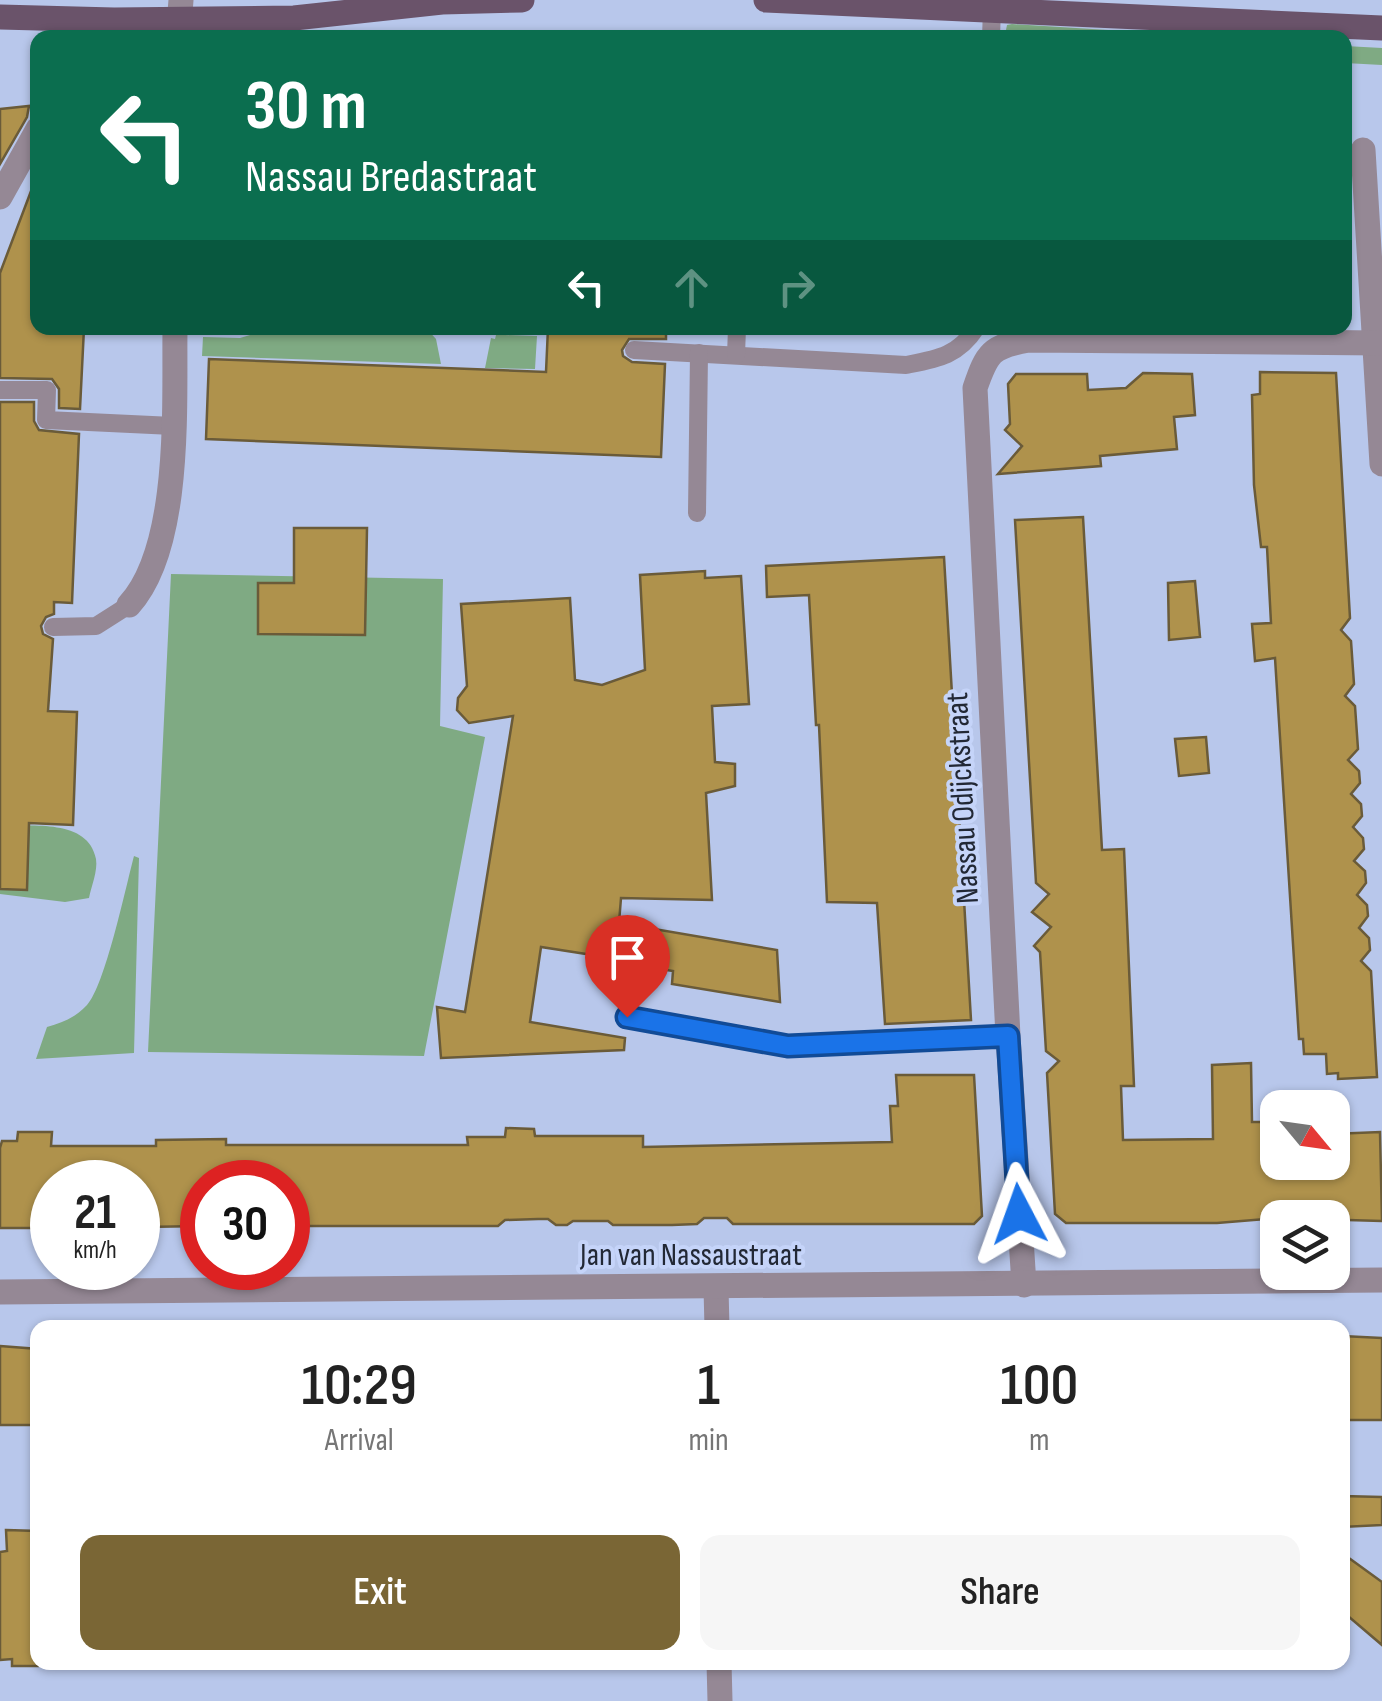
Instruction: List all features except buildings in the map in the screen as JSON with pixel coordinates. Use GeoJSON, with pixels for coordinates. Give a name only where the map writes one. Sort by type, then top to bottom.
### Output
{"type":"FeatureCollection","features":[{"type":"Feature","properties":{"kind":"main road"},"geometry":{"type":"LineString","coordinates":[[0,17],[294,18],[442,2],[522,0]]}},
{"type":"Feature","properties":{"kind":"main road"},"geometry":{"type":"LineString","coordinates":[[766,0],[1382,28]]}},
{"type":"Feature","properties":{"kind":"street"},"geometry":{"type":"LineString","coordinates":[[0,197],[30,144]]}},
{"type":"Feature","properties":{"kind":"street"},"geometry":{"type":"LineString","coordinates":[[1363,150],[1378,343],[1382,464]]}},
{"type":"Feature","properties":{"kind":"street"},"geometry":{"type":"LineString","coordinates":[[129,605],[144,589],[169,507],[175,335]]}},
{"type":"Feature","properties":{"kind":"street"},"geometry":{"type":"LineString","coordinates":[[976,343],[1378,343]]}},
{"type":"Feature","properties":{"kind":"street","name":"Nassau Odijckstraat"},"geometry":{"type":"LineString","coordinates":[[976,343],[975,388],[1008,1036],[1024,1285]]}},
{"type":"Feature","properties":{"kind":"street","name":"Jan van Nassaustraat"},"geometry":{"type":"LineString","coordinates":[[0,1292],[1382,1280]]}},
{"type":"Feature","properties":{"kind":"street"},"geometry":{"type":"LineString","coordinates":[[716,1288],[717,1320]]}},
{"type":"Feature","properties":{"kind":"street"},"geometry":{"type":"LineString","coordinates":[[720,1670],[720,1701]]}},
{"type":"Feature","properties":{"kind":"lane"},"geometry":{"type":"LineString","coordinates":[[991,30],[992,8]]}},
{"type":"Feature","properties":{"kind":"lane"},"geometry":{"type":"LineString","coordinates":[[736,355],[737,335]]}},
{"type":"Feature","properties":{"kind":"lane"},"geometry":{"type":"LineString","coordinates":[[634,350],[906,365],[949,356],[976,343]]}},
{"type":"Feature","properties":{"kind":"lane"},"geometry":{"type":"LineString","coordinates":[[696,513],[699,353]]}},
{"type":"Feature","properties":{"kind":"lane"},"geometry":{"type":"LineString","coordinates":[[0,390],[47,390],[46,420],[173,426]]}},
{"type":"Feature","properties":{"kind":"lane"},"geometry":{"type":"LineString","coordinates":[[53,626],[96,626],[129,605]]}},
{"type":"Feature","properties":{"kind":"lane"},"geometry":{"type":"LineString","coordinates":[[627,1017],[788,1046],[1008,1036]]}},
{"type":"Feature","properties":{"kind":"green space"},"geometry":{"type":"Polygon","coordinates":[[[1012,24],[1108,30],[1006,30],[1012,24]]]}},
{"type":"Feature","properties":{"kind":"green space"},"geometry":{"type":"Polygon","coordinates":[[[1352,46],[1382,48],[1382,65],[1352,63],[1352,46]]]}},
{"type":"Feature","properties":{"kind":"green space"},"geometry":{"type":"Polygon","coordinates":[[[432,335],[441,364],[202,356],[203,337],[432,335]]]}},
{"type":"Feature","properties":{"kind":"green space"},"geometry":{"type":"Polygon","coordinates":[[[496,335],[537,336],[535,369],[485,368],[491,338],[496,335]]]}},
{"type":"Feature","properties":{"kind":"green space"},"geometry":{"type":"Polygon","coordinates":[[[171,574],[443,579],[440,726],[485,737],[424,1056],[148,1052],[171,574]]]}},
{"type":"Feature","properties":{"kind":"green space"},"geometry":{"type":"Polygon","coordinates":[[[0,825],[57,827],[82,837],[96,859],[89,898],[65,902],[0,894],[0,825]]]}},
{"type":"Feature","properties":{"kind":"green space"},"geometry":{"type":"Polygon","coordinates":[[[134,856],[139,858],[134,1053],[36,1059],[47,1027],[78,1013],[94,994],[108,957],[134,856]]]}},
{"type":"Feature","properties":{"kind":"route"},"geometry":{"type":"LineString","coordinates":[[627,1017],[788,1046],[1008,1036],[1019,1214]]}}]}
